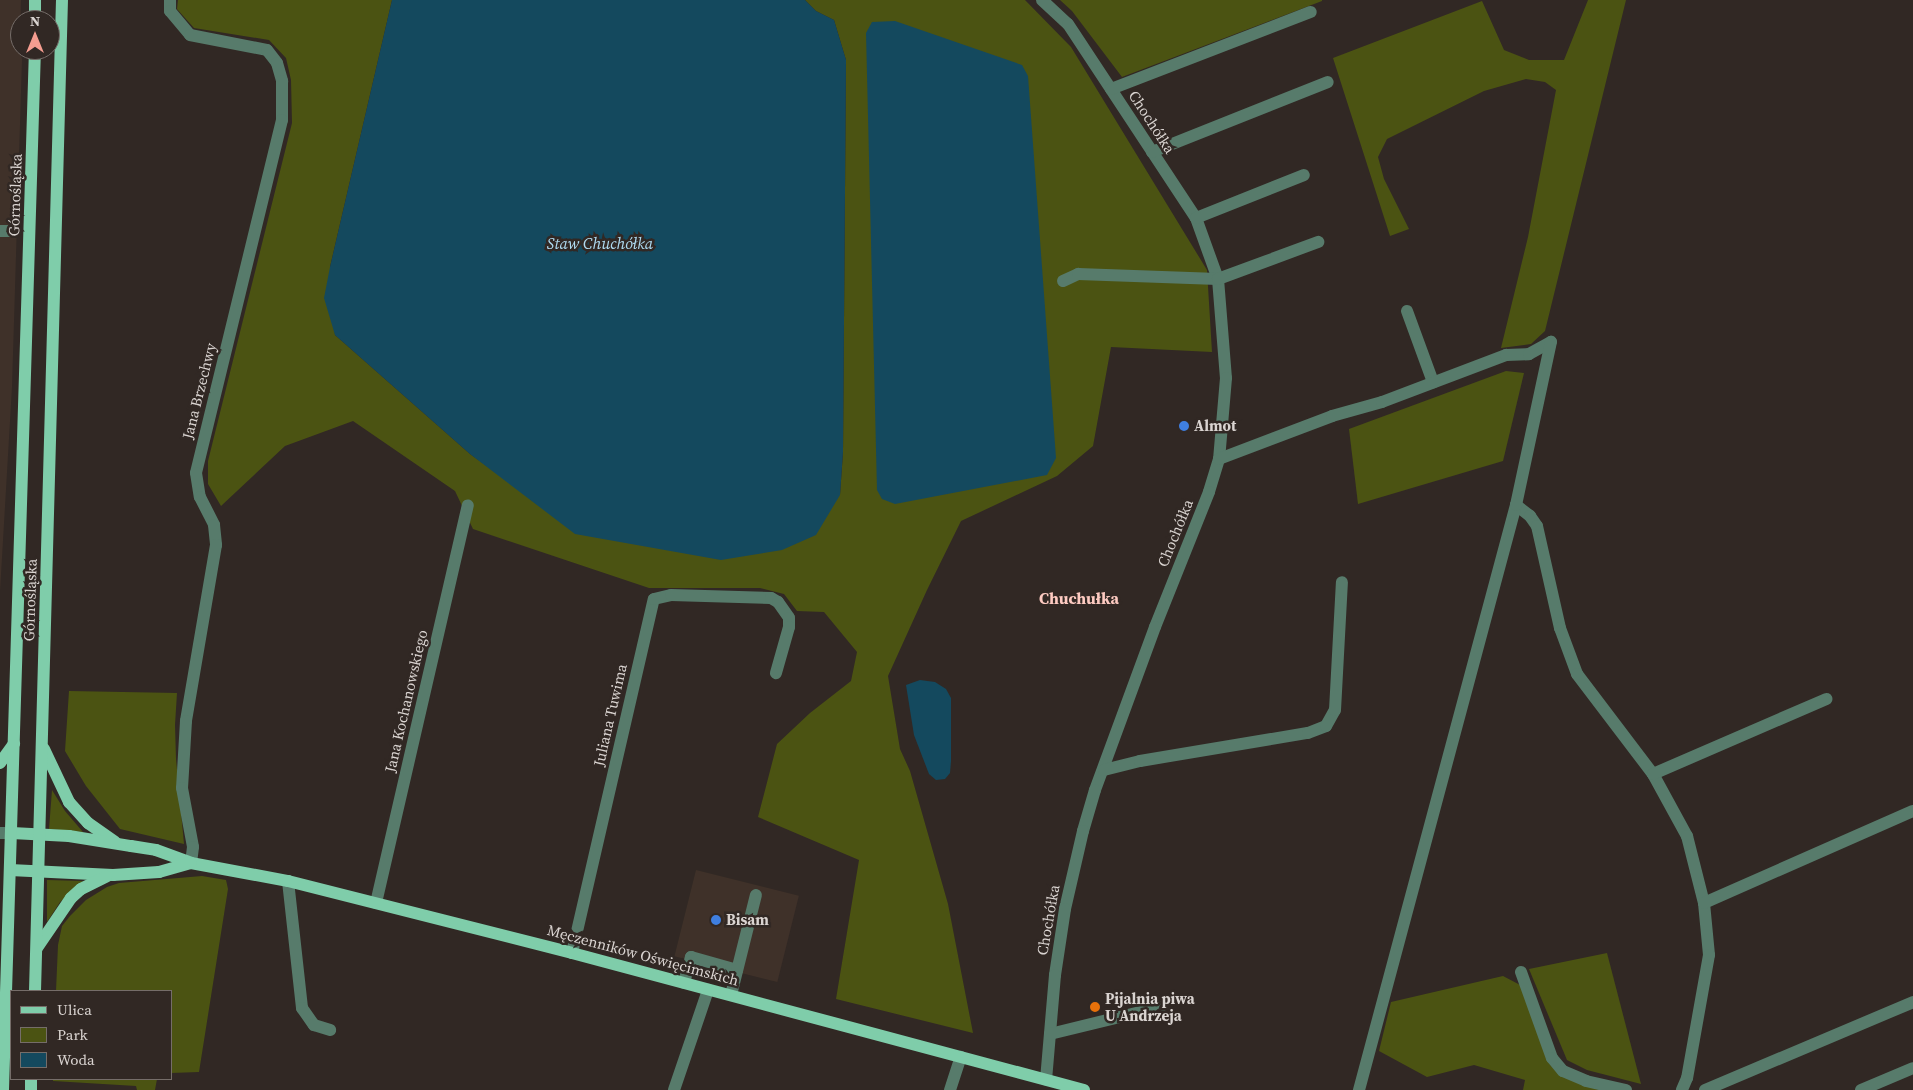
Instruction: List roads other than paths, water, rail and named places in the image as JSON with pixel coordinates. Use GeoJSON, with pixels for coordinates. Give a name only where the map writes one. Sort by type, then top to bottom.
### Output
{"type":"FeatureCollection","features":[{"type":"Feature","properties":{"kind":"main road","name":"Górnośląska"},"geometry":{"type":"LineString","coordinates":[[35,990],[62,0]]}},
{"type":"Feature","properties":{"kind":"main road","name":"Górnośląska"},"geometry":{"type":"LineString","coordinates":[[3,1090],[7,963],[6,833],[14,744],[35,60]]}},
{"type":"Feature","properties":{"kind":"main road"},"geometry":{"type":"LineString","coordinates":[[0,763],[14,744]]}},
{"type":"Feature","properties":{"kind":"main road"},"geometry":{"type":"LineString","coordinates":[[43,747],[69,802],[88,823],[117,844]]}},
{"type":"Feature","properties":{"kind":"main road","name":"Męczenników Oświęcimskich"},"geometry":{"type":"LineString","coordinates":[[6,833],[69,836],[156,850],[191,863],[288,881],[572,953],[1084,1090]]}},
{"type":"Feature","properties":{"kind":"main road","name":"Męczenników Oświęcimskich"},"geometry":{"type":"LineString","coordinates":[[5,869],[113,875],[159,872],[191,863]]}},
{"type":"Feature","properties":{"kind":"main road"},"geometry":{"type":"LineString","coordinates":[[36,949],[71,898],[94,881],[113,875]]}},
{"type":"Feature","properties":{"kind":"main road"},"geometry":{"type":"LineString","coordinates":[[0,943],[7,963]]}},
{"type":"Feature","properties":{"kind":"street","name":"Jana Brzechwy"},"geometry":{"type":"LineString","coordinates":[[170,0],[170,11],[190,35],[267,50],[277,63],[282,81],[282,120],[196,473],[200,497],[214,525],[216,545],[186,721],[182,788],[193,847],[191,863]]}},
{"type":"Feature","properties":{"kind":"street","name":"Chochółka"},"geometry":{"type":"LineString","coordinates":[[1042,0],[1068,24],[1196,218],[1218,279],[1226,378],[1219,459],[1209,492],[1155,628],[1095,790],[1083,831],[1065,909],[1055,975],[1046,1080]]}},
{"type":"Feature","properties":{"kind":"street"},"geometry":{"type":"LineString","coordinates":[[1111,89],[1311,12]]}},
{"type":"Feature","properties":{"kind":"street"},"geometry":{"type":"LineString","coordinates":[[1152,152],[1328,82]]}},
{"type":"Feature","properties":{"kind":"street"},"geometry":{"type":"LineString","coordinates":[[1196,218],[1304,175]]}},
{"type":"Feature","properties":{"kind":"street"},"geometry":{"type":"LineString","coordinates":[[1063,281],[1078,274],[1218,279],[1318,242]]}},
{"type":"Feature","properties":{"kind":"street"},"geometry":{"type":"LineString","coordinates":[[1408,311],[1433,382]]}},
{"type":"Feature","properties":{"kind":"street"},"geometry":{"type":"LineString","coordinates":[[1219,459],[1332,416],[1382,402],[1506,355],[1530,354],[1551,342],[1516,505],[1360,1090]]}},
{"type":"Feature","properties":{"kind":"street"},"geometry":{"type":"LineString","coordinates":[[1516,505],[1530,516],[1537,526],[1560,628],[1577,674],[1653,774],[1687,836],[1704,903],[1709,955],[1687,1078],[1682,1090]]}},
{"type":"Feature","properties":{"kind":"street","name":"Jana Kochanowskiego"},"geometry":{"type":"LineString","coordinates":[[376,903],[468,506]]}},
{"type":"Feature","properties":{"kind":"street"},"geometry":{"type":"LineString","coordinates":[[1104,770],[1140,761],[1308,733],[1326,726],[1335,710],[1342,582]]}},
{"type":"Feature","properties":{"kind":"street","name":"Juliana Tuwima"},"geometry":{"type":"LineString","coordinates":[[572,953],[654,599],[671,595],[771,598],[778,602],[789,618],[789,627],[776,673]]}},
{"type":"Feature","properties":{"kind":"street"},"geometry":{"type":"LineString","coordinates":[[1653,774],[1826,699]]}},
{"type":"Feature","properties":{"kind":"street"},"geometry":{"type":"LineString","coordinates":[[1704,903],[1913,811]]}},
{"type":"Feature","properties":{"kind":"street"},"geometry":{"type":"LineString","coordinates":[[288,881],[302,1008],[314,1025],[330,1030]]}},
{"type":"Feature","properties":{"kind":"street"},"geometry":{"type":"LineString","coordinates":[[731,995],[756,895]]}},
{"type":"Feature","properties":{"kind":"street"},"geometry":{"type":"LineString","coordinates":[[684,983],[691,957],[737,970]]}},
{"type":"Feature","properties":{"kind":"street"},"geometry":{"type":"LineString","coordinates":[[1521,972],[1552,1058],[1563,1071],[1586,1081],[1626,1090]]}},
{"type":"Feature","properties":{"kind":"street"},"geometry":{"type":"LineString","coordinates":[[674,1090],[708,990]]}},
{"type":"Feature","properties":{"kind":"street"},"geometry":{"type":"LineString","coordinates":[[1705,1090],[1913,1002]]}},
{"type":"Feature","properties":{"kind":"street"},"geometry":{"type":"LineString","coordinates":[[1050,1034],[1161,1007]]}},
{"type":"Feature","properties":{"kind":"street"},"geometry":{"type":"LineString","coordinates":[[950,1090],[961,1057]]}},
{"type":"Feature","properties":{"kind":"street"},"geometry":{"type":"LineString","coordinates":[[1861,1090],[1913,1068]]}},
{"type":"Feature","properties":{"kind":"water","name":"Staw Chuchółka"},"geometry":{"type":"Polygon","coordinates":[[[392,0],[805,0],[816,11],[834,20],[846,60],[843,452],[840,495],[816,535],[782,550],[721,560],[575,534],[470,454],[335,335],[324,298],[392,0]]]}},
{"type":"Feature","properties":{"kind":"water"},"geometry":{"type":"Polygon","coordinates":[[[895,21],[1022,65],[1028,76],[1056,458],[1047,475],[895,504],[882,499],[877,490],[866,33],[872,22],[895,21]]]}},
{"type":"Feature","properties":{"kind":"water"},"geometry":{"type":"Polygon","coordinates":[[[920,680],[935,682],[946,689],[951,698],[951,761],[950,773],[945,779],[936,780],[929,774],[914,735],[906,685],[920,680]]]}},
{"type":"Feature","properties":{"kind":"place","name":"Almot"},"geometry":{"type":"Point","coordinates":[1184,426]}},
{"type":"Feature","properties":{"kind":"place","name":"Bisam"},"geometry":{"type":"Point","coordinates":[716,920]}},
{"type":"Feature","properties":{"kind":"place","name":"Pijalnia piwa U Andrzeja"},"geometry":{"type":"Point","coordinates":[1095,1007]}},
{"type":"Feature","properties":{"kind":"district","name":"Chuchułka"},"geometry":{"type":"Point","coordinates":[1079,598]}}]}
